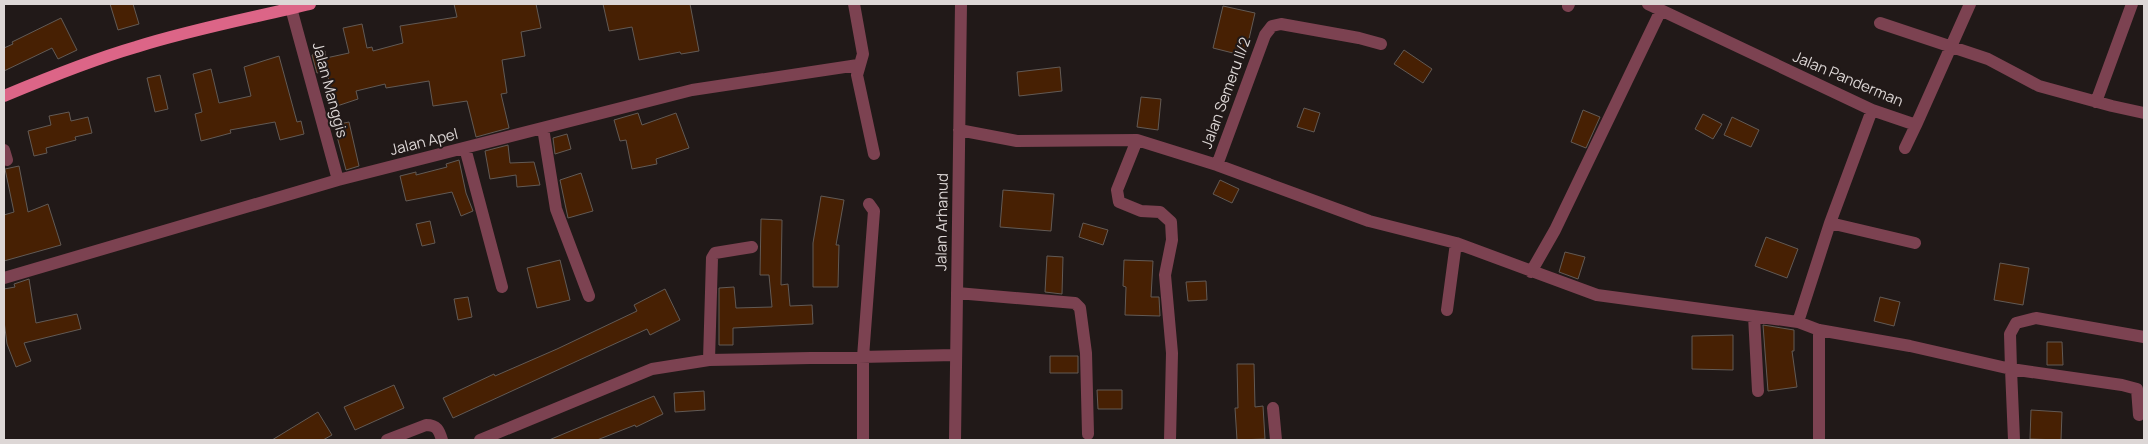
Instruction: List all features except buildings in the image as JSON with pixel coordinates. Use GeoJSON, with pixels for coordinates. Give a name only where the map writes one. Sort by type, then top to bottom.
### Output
{"type":"FeatureCollection","features":[{"type":"Feature","properties":{"kind":"main road"},"geometry":{"type":"LineString","coordinates":[[4,96],[137,46],[211,26],[310,4]]}},
{"type":"Feature","properties":{"kind":"street"},"geometry":{"type":"LineString","coordinates":[[854,4],[864,54],[858,65],[856,75],[874,154]]}},
{"type":"Feature","properties":{"kind":"street","name":"Jalan Arhanud"},"geometry":{"type":"LineString","coordinates":[[955,440],[961,4]]}},
{"type":"Feature","properties":{"kind":"street","name":"Jalan Panderman"},"geometry":{"type":"LineString","coordinates":[[1648,4],[1872,110],[1916,125],[1970,4]]}},
{"type":"Feature","properties":{"kind":"street"},"geometry":{"type":"LineString","coordinates":[[2096,102],[2132,4]]}},
{"type":"Feature","properties":{"kind":"street","name":"Jalan Manggis"},"geometry":{"type":"LineString","coordinates":[[291,8],[338,180]]}},
{"type":"Feature","properties":{"kind":"street"},"geometry":{"type":"LineString","coordinates":[[1531,272],[1555,230],[1661,10]]}},
{"type":"Feature","properties":{"kind":"street"},"geometry":{"type":"LineString","coordinates":[[1880,23],[1988,59],[2039,86],[2144,113]]}},
{"type":"Feature","properties":{"kind":"street","name":"Jalan Semeru II/2"},"geometry":{"type":"LineString","coordinates":[[1217,165],[1265,35],[1272,26],[1281,24],[1310,28],[1381,44]]}},
{"type":"Feature","properties":{"kind":"street","name":"Jalan Apel"},"geometry":{"type":"LineString","coordinates":[[4,278],[338,180],[692,90],[858,65]]}},
{"type":"Feature","properties":{"kind":"street"},"geometry":{"type":"LineString","coordinates":[[1798,322],[1830,222],[1872,110]]}},
{"type":"Feature","properties":{"kind":"street"},"geometry":{"type":"LineString","coordinates":[[1905,148],[1916,125]]}},
{"type":"Feature","properties":{"kind":"street"},"geometry":{"type":"LineString","coordinates":[[542,128],[556,209],[589,296]]}},
{"type":"Feature","properties":{"kind":"street"},"geometry":{"type":"LineString","coordinates":[[959,130],[1017,141],[1138,140],[1217,165],[1369,221],[1456,242],[1531,272],[1597,295],[1798,322],[1819,330],[1910,346],[2011,369],[2122,385],[2137,389],[2139,415]]}},
{"type":"Feature","properties":{"kind":"street"},"geometry":{"type":"LineString","coordinates":[[1138,140],[1117,190],[1119,202],[1141,211],[1160,212],[1171,222],[1173,230],[1165,275],[1172,353],[1170,440]]}},
{"type":"Feature","properties":{"kind":"street"},"geometry":{"type":"LineString","coordinates":[[466,148],[502,286]]}},
{"type":"Feature","properties":{"kind":"street"},"geometry":{"type":"LineString","coordinates":[[863,440],[863,356],[874,211],[869,204]]}},
{"type":"Feature","properties":{"kind":"street"},"geometry":{"type":"LineString","coordinates":[[1830,222],[1915,242]]}},
{"type":"Feature","properties":{"kind":"street"},"geometry":{"type":"LineString","coordinates":[[1447,310],[1456,242]]}},
{"type":"Feature","properties":{"kind":"street"},"geometry":{"type":"LineString","coordinates":[[709,360],[712,258],[716,253],[752,247]]}},
{"type":"Feature","properties":{"kind":"street"},"geometry":{"type":"LineString","coordinates":[[957,293],[1075,303],[1080,308],[1086,352],[1088,434]]}},
{"type":"Feature","properties":{"kind":"street"},"geometry":{"type":"LineString","coordinates":[[1754,316],[1758,391]]}},
{"type":"Feature","properties":{"kind":"street"},"geometry":{"type":"LineString","coordinates":[[2014,440],[2010,334],[2016,323],[2036,318],[2144,337]]}},
{"type":"Feature","properties":{"kind":"street"},"geometry":{"type":"LineString","coordinates":[[1819,330],[1819,440]]}},
{"type":"Feature","properties":{"kind":"street"},"geometry":{"type":"LineString","coordinates":[[480,440],[652,369],[709,360],[863,356],[956,356]]}},
{"type":"Feature","properties":{"kind":"street"},"geometry":{"type":"LineString","coordinates":[[1273,408],[1276,440]]}},
{"type":"Feature","properties":{"kind":"street"},"geometry":{"type":"LineString","coordinates":[[387,440],[426,425],[432,425],[438,429],[442,440]]}}]}
